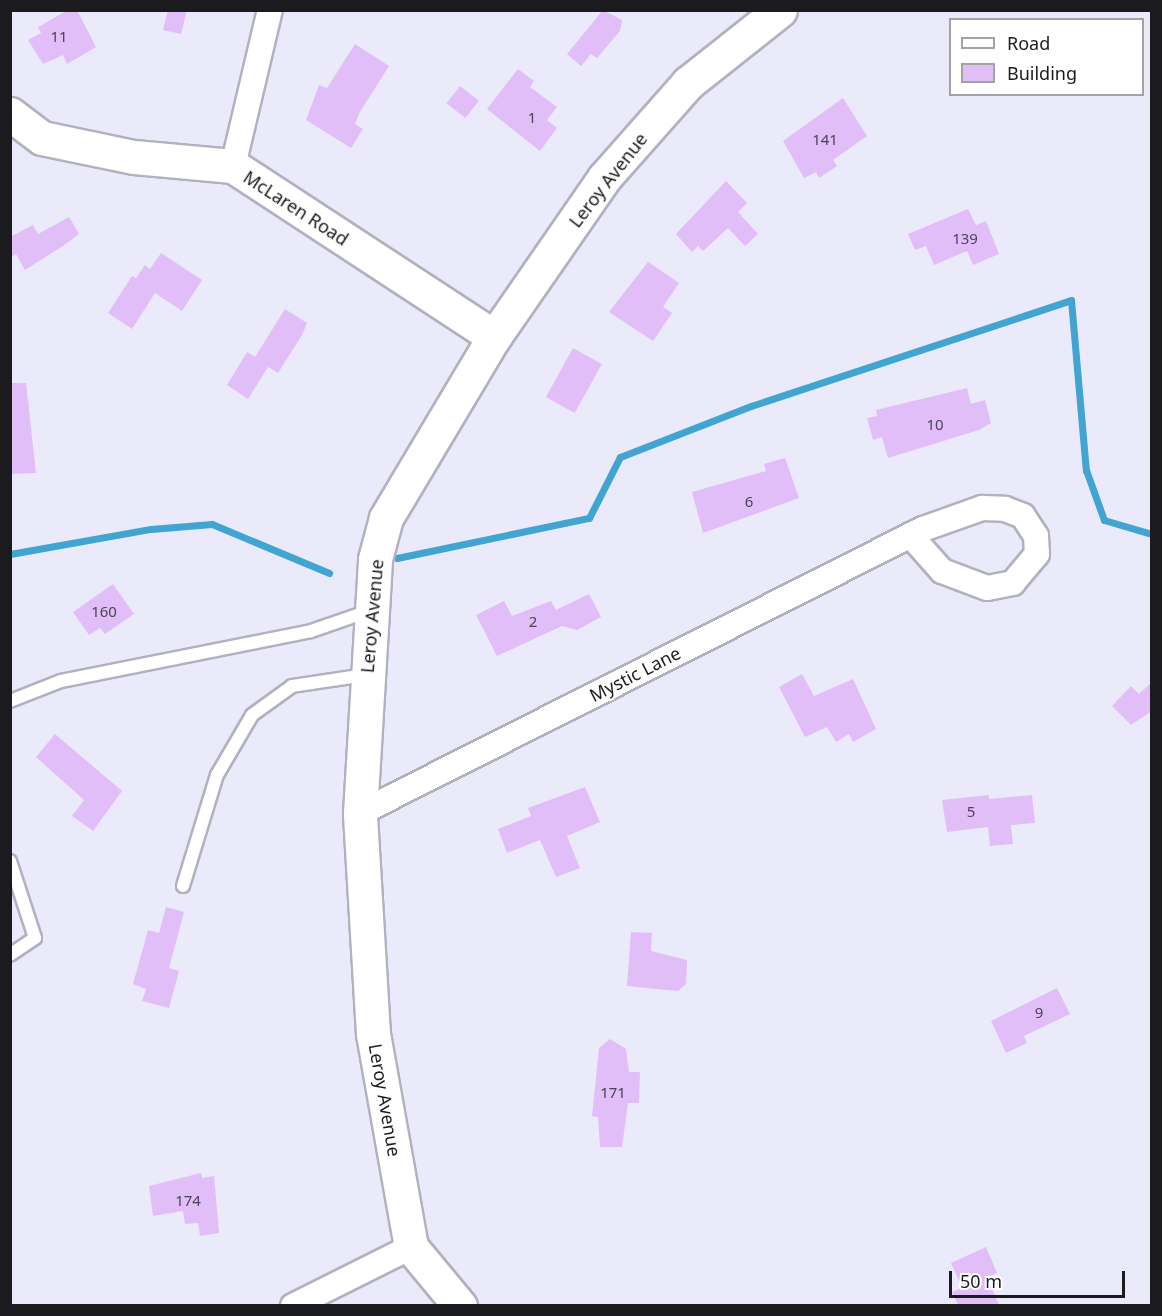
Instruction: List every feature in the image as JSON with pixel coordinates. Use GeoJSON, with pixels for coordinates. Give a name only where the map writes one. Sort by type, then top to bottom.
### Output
{"type":"FeatureCollection","features":[{"type":"Feature","properties":{"kind":"street"},"geometry":{"type":"LineString","coordinates":[[233,166],[270,10]]}},
{"type":"Feature","properties":{"kind":"street","name":"Leroy Avenue"},"geometry":{"type":"LineString","coordinates":[[411,1247],[373,1034],[360,813],[370,610],[386,518],[494,337],[604,178],[688,83],[780,10]]}},
{"type":"Feature","properties":{"kind":"street","name":"McLaren Road"},"geometry":{"type":"LineString","coordinates":[[10,114],[42,138],[134,157],[233,166],[494,337]]}},
{"type":"Feature","properties":{"kind":"street","name":"Mystic Lane"},"geometry":{"type":"LineString","coordinates":[[360,813],[910,535],[982,508],[1005,509],[1023,516],[1036,536],[1037,554],[1012,583],[987,588],[942,571],[910,535]]}},
{"type":"Feature","properties":{"kind":"street"},"geometry":{"type":"LineString","coordinates":[[293,1305],[411,1247],[460,1305]]}},
{"type":"Feature","properties":{"kind":"lane"},"geometry":{"type":"LineString","coordinates":[[10,700],[61,681],[311,631],[370,610]]}},
{"type":"Feature","properties":{"kind":"lane"},"geometry":{"type":"LineString","coordinates":[[183,886],[217,775],[252,715],[292,686],[367,675]]}},
{"type":"Feature","properties":{"kind":"lane"},"geometry":{"type":"LineString","coordinates":[[10,861],[35,938],[10,955]]}},
{"type":"Feature","properties":{"kind":"building"},"geometry":{"type":"Polygon","coordinates":[[[68,10],[77,10],[96,47],[67,64],[63,55],[43,64],[28,40],[41,33],[38,27],[68,10]]]}},
{"type":"Feature","properties":{"kind":"building"},"geometry":{"type":"Polygon","coordinates":[[[168,10],[187,10],[181,34],[163,30],[168,10]]]}},
{"type":"Feature","properties":{"kind":"building"},"geometry":{"type":"Polygon","coordinates":[[[603,10],[622,20],[620,31],[597,58],[591,54],[581,66],[567,54],[603,10]]]}},
{"type":"Feature","properties":{"kind":"building"},"geometry":{"type":"Polygon","coordinates":[[[355,44],[389,66],[360,112],[355,124],[363,129],[351,148],[306,120],[319,85],[327,88],[355,44]]]}},
{"type":"Feature","properties":{"kind":"building"},"geometry":{"type":"Polygon","coordinates":[[[518,69],[534,81],[530,87],[557,107],[547,120],[557,128],[540,151],[487,109],[518,69]]]}},
{"type":"Feature","properties":{"kind":"building"},"geometry":{"type":"Polygon","coordinates":[[[460,86],[479,101],[465,118],[446,103],[460,86]]]}},
{"type":"Feature","properties":{"kind":"building"},"geometry":{"type":"Polygon","coordinates":[[[843,98],[867,136],[833,160],[837,166],[819,178],[816,172],[804,178],[783,141],[843,98]]]}},
{"type":"Feature","properties":{"kind":"building"},"geometry":{"type":"Polygon","coordinates":[[[726,181],[747,203],[738,212],[758,234],[745,246],[728,228],[703,251],[698,246],[692,252],[676,234],[726,181]]]}},
{"type":"Feature","properties":{"kind":"building"},"geometry":{"type":"Polygon","coordinates":[[[968,209],[976,225],[986,221],[999,254],[973,265],[967,251],[934,265],[926,246],[915,250],[908,234],[968,209]]]}},
{"type":"Feature","properties":{"kind":"building"},"geometry":{"type":"Polygon","coordinates":[[[69,217],[79,234],[63,246],[25,270],[16,254],[10,258],[10,237],[33,225],[38,234],[69,217]]]}},
{"type":"Feature","properties":{"kind":"building"},"geometry":{"type":"Polygon","coordinates":[[[161,253],[202,280],[182,311],[155,293],[132,329],[108,313],[132,276],[136,278],[145,265],[150,269],[161,253]]]}},
{"type":"Feature","properties":{"kind":"building"},"geometry":{"type":"Polygon","coordinates":[[[648,262],[679,283],[663,307],[672,313],[653,341],[609,312],[648,262]]]}},
{"type":"Feature","properties":{"kind":"building"},"geometry":{"type":"Polygon","coordinates":[[[285,309],[307,323],[278,373],[268,367],[248,399],[227,385],[247,352],[255,357],[285,309]]]}},
{"type":"Feature","properties":{"kind":"building"},"geometry":{"type":"Polygon","coordinates":[[[573,348],[602,364],[575,413],[546,397],[573,348]]]}},
{"type":"Feature","properties":{"kind":"building"},"geometry":{"type":"Polygon","coordinates":[[[10,383],[26,383],[36,473],[10,474],[10,383]]]}},
{"type":"Feature","properties":{"kind":"building"},"geometry":{"type":"Polygon","coordinates":[[[967,388],[971,404],[985,400],[991,423],[979,430],[888,458],[882,437],[873,440],[867,418],[877,416],[876,410],[967,388]]]}},
{"type":"Feature","properties":{"kind":"building"},"geometry":{"type":"Polygon","coordinates":[[[785,458],[799,498],[703,533],[692,492],[766,471],[764,464],[785,458]]]}},
{"type":"Feature","properties":{"kind":"building"},"geometry":{"type":"Polygon","coordinates":[[[113,584],[134,614],[105,634],[100,628],[89,635],[73,612],[113,584]]]}},
{"type":"Feature","properties":{"kind":"building"},"geometry":{"type":"Polygon","coordinates":[[[589,594],[601,617],[577,630],[562,626],[497,656],[476,615],[504,601],[512,616],[551,601],[556,610],[589,594]]]}},
{"type":"Feature","properties":{"kind":"building"},"geometry":{"type":"Polygon","coordinates":[[[802,674],[814,696],[853,679],[876,729],[853,742],[849,734],[836,742],[827,727],[805,737],[779,687],[802,674]]]}},
{"type":"Feature","properties":{"kind":"building"},"geometry":{"type":"Polygon","coordinates":[[[1152,682],[1152,711],[1131,725],[1112,706],[1131,686],[1139,694],[1152,682]]]}},
{"type":"Feature","properties":{"kind":"building"},"geometry":{"type":"Polygon","coordinates":[[[55,734],[122,791],[93,831],[72,816],[84,800],[36,757],[55,734]]]}},
{"type":"Feature","properties":{"kind":"building"},"geometry":{"type":"Polygon","coordinates":[[[585,787],[600,822],[567,836],[580,868],[556,877],[540,840],[507,853],[498,829],[531,816],[528,808],[585,787]]]}},
{"type":"Feature","properties":{"kind":"building"},"geometry":{"type":"Polygon","coordinates":[[[989,795],[989,799],[1032,795],[1035,823],[1011,825],[1013,844],[990,846],[988,827],[947,832],[942,800],[989,795]]]}},
{"type":"Feature","properties":{"kind":"building"},"geometry":{"type":"Polygon","coordinates":[[[166,907],[184,912],[169,968],[179,971],[169,1008],[142,1001],[146,989],[133,984],[148,930],[159,933],[166,907]]]}},
{"type":"Feature","properties":{"kind":"building"},"geometry":{"type":"Polygon","coordinates":[[[631,932],[652,933],[651,951],[687,960],[686,984],[678,991],[627,986],[631,932]]]}},
{"type":"Feature","properties":{"kind":"building"},"geometry":{"type":"Polygon","coordinates":[[[1057,988],[1070,1014],[1024,1036],[1027,1043],[1006,1053],[991,1021],[1057,988]]]}},
{"type":"Feature","properties":{"kind":"building"},"geometry":{"type":"Polygon","coordinates":[[[610,1039],[626,1049],[629,1072],[640,1072],[639,1103],[628,1103],[622,1147],[600,1147],[598,1117],[592,1116],[599,1048],[610,1039]]]}},
{"type":"Feature","properties":{"kind":"building"},"geometry":{"type":"Polygon","coordinates":[[[201,1173],[202,1178],[214,1176],[219,1233],[200,1236],[198,1223],[185,1224],[183,1211],[153,1216],[149,1186],[201,1173]]]}},
{"type":"Feature","properties":{"kind":"building"},"geometry":{"type":"Polygon","coordinates":[[[986,1247],[997,1273],[987,1277],[999,1305],[958,1305],[952,1292],[962,1288],[951,1263],[986,1247]]]}},
{"type":"Feature","properties":{"kind":"waterway"},"geometry":{"type":"LineString","coordinates":[[397,558],[589,518],[620,457],[751,406],[1071,300],[1086,470],[1104,520],[1152,534]]}},
{"type":"Feature","properties":{"kind":"waterway"},"geometry":{"type":"LineString","coordinates":[[10,554],[151,529],[212,524],[329,573]]}}]}
